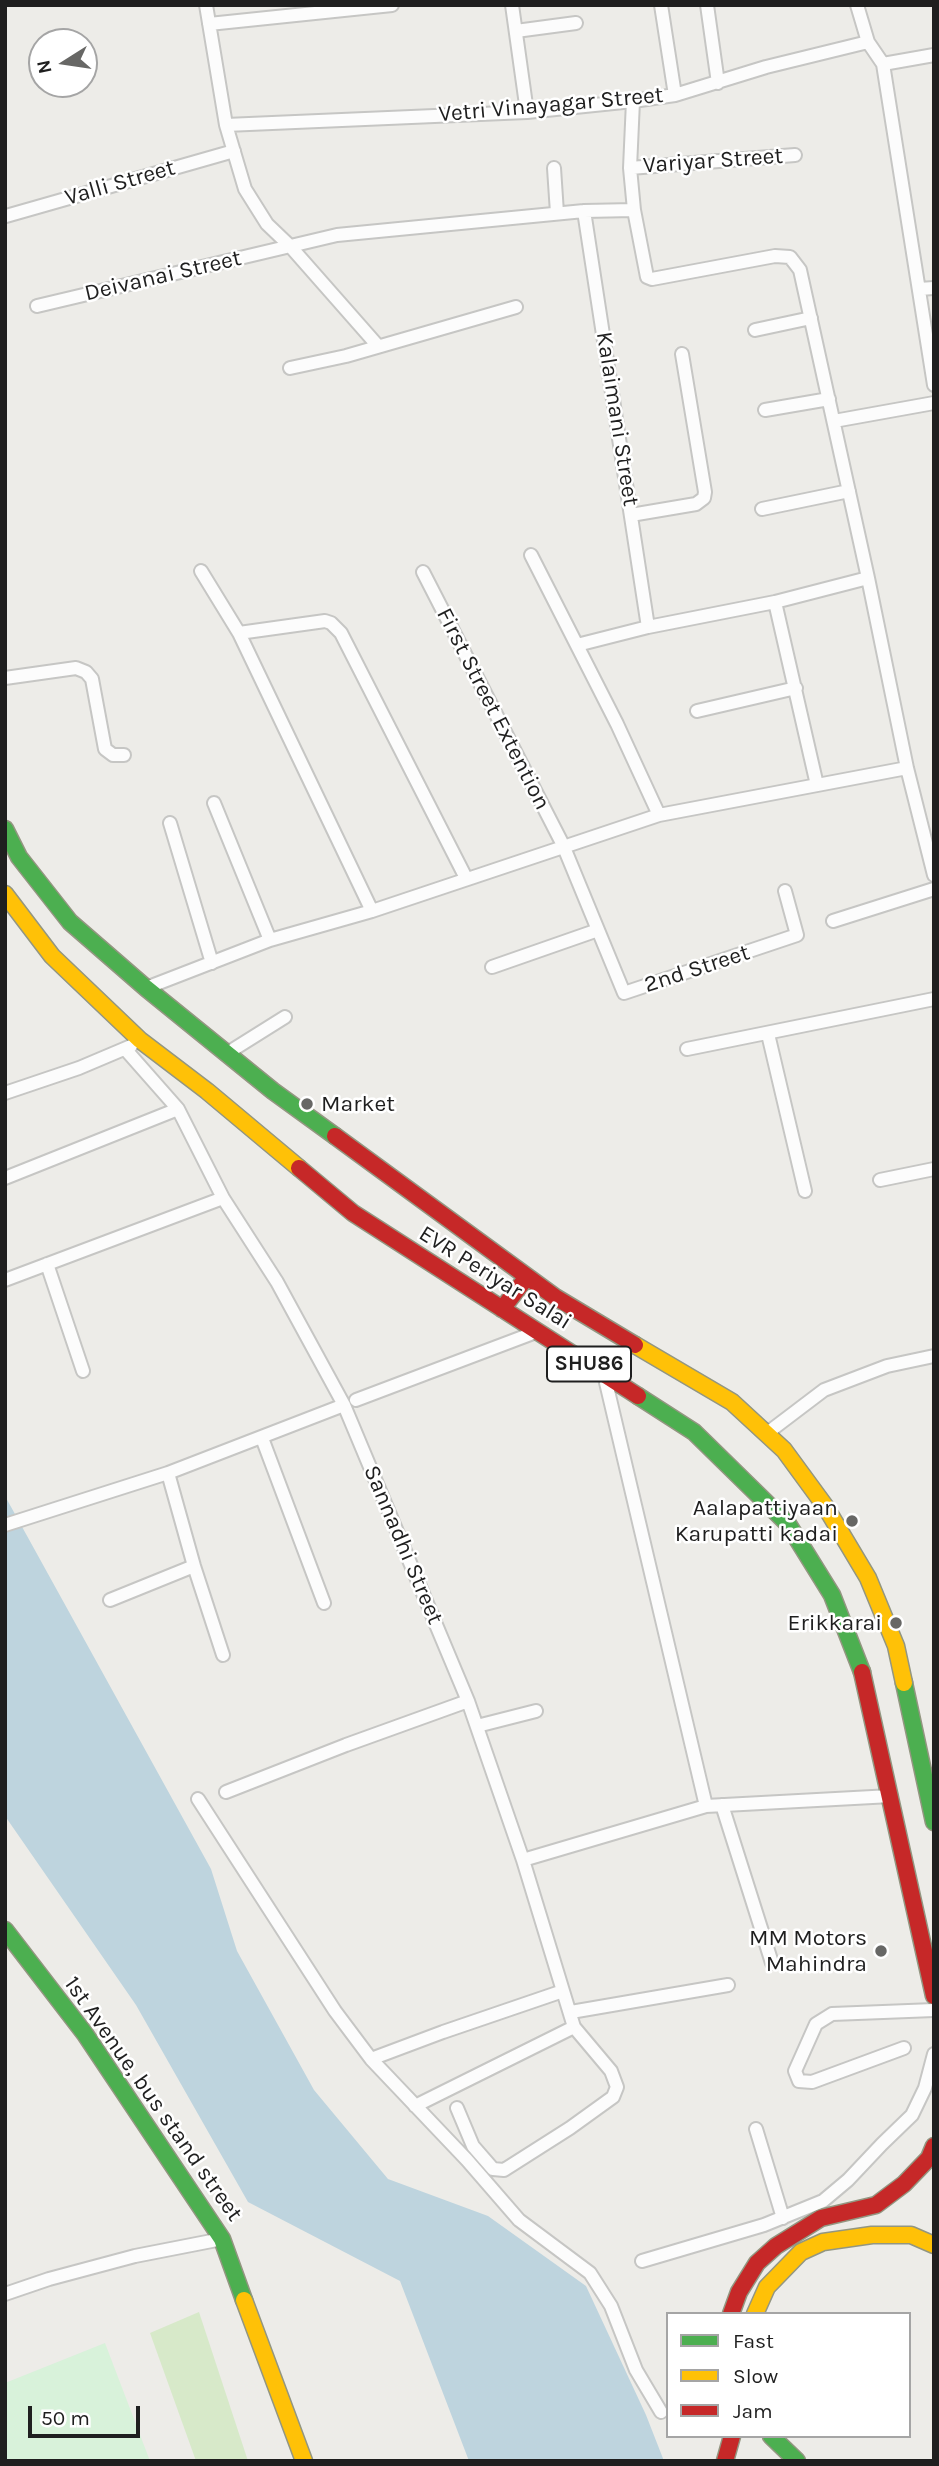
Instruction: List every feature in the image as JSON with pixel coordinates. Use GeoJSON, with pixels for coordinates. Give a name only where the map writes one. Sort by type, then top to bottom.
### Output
{"type":"FeatureCollection","features":[{"type":"Feature","properties":{"kind":"main road","name":"EVR Periyar Salai"},"geometry":{"type":"LineString","coordinates":[[5,829],[19,857],[70,922],[226,1054],[282,1098],[555,1297],[732,1402],[784,1450],[825,1506],[868,1578],[899,1654],[934,1822]]}},
{"type":"Feature","properties":{"kind":"main road","name":"EVR Periyar Salai"},"geometry":{"type":"LineString","coordinates":[[5,894],[52,956],[133,1045],[216,1098],[353,1213],[694,1432],[788,1524],[832,1594],[862,1672],[934,1996]]}},
{"type":"Feature","properties":{"kind":"main road"},"geometry":{"type":"LineString","coordinates":[[502,1309],[527,1277]]}},
{"type":"Feature","properties":{"kind":"main road","name":"1st Avenue, bus stand street"},"geometry":{"type":"LineString","coordinates":[[5,1930],[85,2034],[222,2239],[304,2461]]}},
{"type":"Feature","properties":{"kind":"main road"},"geometry":{"type":"LineString","coordinates":[[732,2312],[739,2292],[757,2263],[776,2246],[821,2218],[876,2205],[904,2184],[929,2158],[934,2146]]}},
{"type":"Feature","properties":{"kind":"main road"},"geometry":{"type":"LineString","coordinates":[[756,2312],[767,2287],[801,2252],[823,2242],[872,2235],[911,2235],[934,2245]]}},
{"type":"Feature","properties":{"kind":"main road"},"geometry":{"type":"LineString","coordinates":[[725,2461],[731,2438]]}},
{"type":"Feature","properties":{"kind":"main road"},"geometry":{"type":"LineString","coordinates":[[773,2438],[797,2461]]}},
{"type":"Feature","properties":{"kind":"street"},"geometry":{"type":"LineString","coordinates":[[206,5],[226,125],[245,190],[267,224],[290,246],[377,346]]}},
{"type":"Feature","properties":{"kind":"street"},"geometry":{"type":"LineString","coordinates":[[209,24],[392,5]]}},
{"type":"Feature","properties":{"kind":"street"},"geometry":{"type":"LineString","coordinates":[[512,5],[527,112]]}},
{"type":"Feature","properties":{"kind":"street"},"geometry":{"type":"LineString","coordinates":[[661,5],[676,94]]}},
{"type":"Feature","properties":{"kind":"street"},"geometry":{"type":"LineString","coordinates":[[707,5],[718,83]]}},
{"type":"Feature","properties":{"kind":"street"},"geometry":{"type":"LineString","coordinates":[[857,5],[869,42],[883,64],[934,385]]}},
{"type":"Feature","properties":{"kind":"street"},"geometry":{"type":"LineString","coordinates":[[516,31],[576,23]]}},
{"type":"Feature","properties":{"kind":"street","name":"Vetri Vinayagar Street"},"geometry":{"type":"LineString","coordinates":[[226,125],[527,112],[633,101],[676,94],[766,67],[869,42]]}},
{"type":"Feature","properties":{"kind":"street"},"geometry":{"type":"LineString","coordinates":[[883,64],[934,55]]}},
{"type":"Feature","properties":{"kind":"street"},"geometry":{"type":"LineString","coordinates":[[633,101],[630,168],[634,210],[649,279],[775,256],[790,257],[800,270],[907,768],[934,873]]}},
{"type":"Feature","properties":{"kind":"street","name":"Valli Street"},"geometry":{"type":"LineString","coordinates":[[6,216],[234,151]]}},
{"type":"Feature","properties":{"kind":"street","name":"Variyar Street"},"geometry":{"type":"LineString","coordinates":[[630,168],[795,155]]}},
{"type":"Feature","properties":{"kind":"street"},"geometry":{"type":"LineString","coordinates":[[554,167],[557,213]]}},
{"type":"Feature","properties":{"kind":"street","name":"Deivanai Street"},"geometry":{"type":"LineString","coordinates":[[37,306],[337,235],[557,213],[634,210]]}},
{"type":"Feature","properties":{"kind":"street","name":"Kalaimani Street"},"geometry":{"type":"LineString","coordinates":[[584,211],[648,627]]}},
{"type":"Feature","properties":{"kind":"street"},"geometry":{"type":"LineString","coordinates":[[919,289],[934,288]]}},
{"type":"Feature","properties":{"kind":"street"},"geometry":{"type":"LineString","coordinates":[[290,368],[346,356],[516,307]]}},
{"type":"Feature","properties":{"kind":"street"},"geometry":{"type":"LineString","coordinates":[[755,330],[811,318]]}},
{"type":"Feature","properties":{"kind":"street"},"geometry":{"type":"LineString","coordinates":[[631,515],[696,504],[704,498],[682,354]]}},
{"type":"Feature","properties":{"kind":"street"},"geometry":{"type":"LineString","coordinates":[[765,410],[829,398]]}},
{"type":"Feature","properties":{"kind":"street"},"geometry":{"type":"LineString","coordinates":[[834,421],[934,403]]}},
{"type":"Feature","properties":{"kind":"street"},"geometry":{"type":"LineString","coordinates":[[762,509],[849,491]]}},
{"type":"Feature","properties":{"kind":"street"},"geometry":{"type":"LineString","coordinates":[[531,555],[617,724],[659,815]]}},
{"type":"Feature","properties":{"kind":"street"},"geometry":{"type":"LineString","coordinates":[[201,571],[239,633],[372,911]]}},
{"type":"Feature","properties":{"kind":"street","name":"First Street Extention"},"geometry":{"type":"LineString","coordinates":[[423,572],[563,845]]}},
{"type":"Feature","properties":{"kind":"street"},"geometry":{"type":"LineString","coordinates":[[577,645],[648,627],[775,602],[868,578]]}},
{"type":"Feature","properties":{"kind":"street"},"geometry":{"type":"LineString","coordinates":[[775,602],[817,785]]}},
{"type":"Feature","properties":{"kind":"street"},"geometry":{"type":"LineString","coordinates":[[239,633],[325,621],[341,633],[466,878]]}},
{"type":"Feature","properties":{"kind":"street"},"geometry":{"type":"LineString","coordinates":[[5,678],[76,668],[86,671],[92,679],[105,749],[113,755],[124,755]]}},
{"type":"Feature","properties":{"kind":"street"},"geometry":{"type":"LineString","coordinates":[[697,710],[796,688]]}},
{"type":"Feature","properties":{"kind":"street"},"geometry":{"type":"LineString","coordinates":[[146,988],[270,940],[372,911],[659,815],[907,768]]}},
{"type":"Feature","properties":{"kind":"street"},"geometry":{"type":"LineString","coordinates":[[214,803],[270,940]]}},
{"type":"Feature","properties":{"kind":"street"},"geometry":{"type":"LineString","coordinates":[[170,822],[212,963]]}},
{"type":"Feature","properties":{"kind":"street","name":"2nd Street"},"geometry":{"type":"LineString","coordinates":[[563,845],[624,993],[797,935],[785,891]]}},
{"type":"Feature","properties":{"kind":"street"},"geometry":{"type":"LineString","coordinates":[[833,921],[934,889]]}},
{"type":"Feature","properties":{"kind":"street"},"geometry":{"type":"LineString","coordinates":[[492,967],[598,930]]}},
{"type":"Feature","properties":{"kind":"street"},"geometry":{"type":"LineString","coordinates":[[688,1049],[934,999]]}},
{"type":"Feature","properties":{"kind":"street"},"geometry":{"type":"LineString","coordinates":[[226,1054],[285,1017]]}},
{"type":"Feature","properties":{"kind":"street"},"geometry":{"type":"LineString","coordinates":[[768,1034],[805,1191]]}},
{"type":"Feature","properties":{"kind":"street"},"geometry":{"type":"LineString","coordinates":[[5,1093],[133,1045]]}},
{"type":"Feature","properties":{"kind":"street","name":"Sannadhi Street"},"geometry":{"type":"LineString","coordinates":[[133,1045],[178,1109],[223,1198],[350,1402],[477,1726],[523,1860],[574,2027],[611,2071],[617,2087],[613,2097],[504,2170],[493,2168],[473,2146],[457,2108]]}},
{"type":"Feature","properties":{"kind":"street"},"geometry":{"type":"LineString","coordinates":[[5,1178],[178,1109]]}},
{"type":"Feature","properties":{"kind":"street"},"geometry":{"type":"LineString","coordinates":[[880,1180],[934,1169]]}},
{"type":"Feature","properties":{"kind":"street"},"geometry":{"type":"LineString","coordinates":[[5,1280],[223,1198]]}},
{"type":"Feature","properties":{"kind":"street"},"geometry":{"type":"LineString","coordinates":[[47,1264],[83,1371]]}},
{"type":"Feature","properties":{"kind":"street"},"geometry":{"type":"LineString","coordinates":[[5,1525],[168,1473],[536,1332]]}},
{"type":"Feature","properties":{"kind":"street"},"geometry":{"type":"LineString","coordinates":[[766,1434],[824,1390],[887,1366],[934,1356]]}},
{"type":"Feature","properties":{"kind":"street"},"geometry":{"type":"LineString","coordinates":[[604,1372],[706,1806]]}},
{"type":"Feature","properties":{"kind":"street"},"geometry":{"type":"LineString","coordinates":[[262,1438],[324,1603]]}},
{"type":"Feature","properties":{"kind":"street"},"geometry":{"type":"LineString","coordinates":[[168,1473],[223,1655]]}},
{"type":"Feature","properties":{"kind":"street"},"geometry":{"type":"LineString","coordinates":[[110,1600],[194,1566]]}},
{"type":"Feature","properties":{"kind":"street"},"geometry":{"type":"LineString","coordinates":[[226,1792],[468,1701]]}},
{"type":"Feature","properties":{"kind":"street"},"geometry":{"type":"LineString","coordinates":[[477,1726],[536,1711]]}},
{"type":"Feature","properties":{"kind":"street"},"geometry":{"type":"LineString","coordinates":[[523,1860],[706,1806],[891,1796]]}},
{"type":"Feature","properties":{"kind":"street"},"geometry":{"type":"LineString","coordinates":[[198,1799],[335,2011],[371,2060],[467,2160],[519,2220],[590,2273],[611,2306],[636,2370],[661,2412]]}},
{"type":"Feature","properties":{"kind":"street"},"geometry":{"type":"LineString","coordinates":[[722,1805],[772,1963]]}},
{"type":"Feature","properties":{"kind":"street"},"geometry":{"type":"LineString","coordinates":[[571,2012],[728,1985]]}},
{"type":"Feature","properties":{"kind":"street"},"geometry":{"type":"LineString","coordinates":[[371,2060],[443,2032],[564,1991]]}},
{"type":"Feature","properties":{"kind":"street"},"geometry":{"type":"LineString","coordinates":[[904,2048],[812,2082],[799,2081],[795,2071],[816,2024],[832,2014],[934,2010]]}},
{"type":"Feature","properties":{"kind":"street"},"geometry":{"type":"LineString","coordinates":[[415,2106],[574,2027]]}},
{"type":"Feature","properties":{"kind":"street"},"geometry":{"type":"LineString","coordinates":[[642,2261],[783,2218],[823,2201],[848,2180],[912,2115],[925,2088],[934,2054]]}},
{"type":"Feature","properties":{"kind":"street"},"geometry":{"type":"LineString","coordinates":[[756,2129],[783,2218]]}},
{"type":"Feature","properties":{"kind":"street"},"geometry":{"type":"LineString","coordinates":[[5,2294],[135,2256],[222,2239]]}},
{"type":"Feature","properties":{"kind":"green space"},"geometry":{"type":"Polygon","coordinates":[[[199,2312],[248,2461],[196,2461],[150,2333],[199,2312]]]}},
{"type":"Feature","properties":{"kind":"green space"},"geometry":{"type":"Polygon","coordinates":[[[105,2343],[150,2461],[5,2461],[5,2383],[105,2343]]]}},
{"type":"Feature","properties":{"kind":"water"},"geometry":{"type":"Polygon","coordinates":[[[5,1496],[211,1869],[237,1951],[314,2090],[388,2179],[488,2216],[586,2286],[646,2415],[664,2461],[469,2461],[400,2281],[248,2202],[136,2005],[5,1816],[5,1496]]]}},
{"type":"Feature","properties":{"kind":"traffic: fast"},"geometry":{"type":"LineString","coordinates":[[5,829],[19,857],[70,922],[273,1091],[335,1136]]}},
{"type":"Feature","properties":{"kind":"traffic: fast"},"geometry":{"type":"LineString","coordinates":[[638,1396],[694,1432],[788,1524],[832,1595],[862,1672]]}},
{"type":"Feature","properties":{"kind":"traffic: fast"},"geometry":{"type":"LineString","coordinates":[[904,1683],[934,1822]]}},
{"type":"Feature","properties":{"kind":"traffic: fast"},"geometry":{"type":"LineString","coordinates":[[5,1930],[85,2034],[222,2239],[244,2300]]}},
{"type":"Feature","properties":{"kind":"traffic: fast"},"geometry":{"type":"LineString","coordinates":[[773,2438],[797,2461]]}},
{"type":"Feature","properties":{"kind":"traffic: slow"},"geometry":{"type":"LineString","coordinates":[[5,894],[52,956],[140,1040],[207,1091],[299,1168]]}},
{"type":"Feature","properties":{"kind":"traffic: slow"},"geometry":{"type":"LineString","coordinates":[[635,1345],[732,1402],[784,1450],[825,1506],[868,1578],[896,1646],[904,1683]]}},
{"type":"Feature","properties":{"kind":"traffic: slow"},"geometry":{"type":"LineString","coordinates":[[756,2312],[767,2287],[801,2252],[823,2242],[872,2235],[911,2235],[934,2245]]}},
{"type":"Feature","properties":{"kind":"traffic: slow"},"geometry":{"type":"LineString","coordinates":[[244,2300],[304,2461]]}},
{"type":"Feature","properties":{"kind":"traffic: jam"},"geometry":{"type":"LineString","coordinates":[[335,1136],[555,1297],[635,1345]]}},
{"type":"Feature","properties":{"kind":"traffic: jam"},"geometry":{"type":"LineString","coordinates":[[299,1168],[353,1213],[638,1396]]}},
{"type":"Feature","properties":{"kind":"traffic: jam"},"geometry":{"type":"LineString","coordinates":[[502,1309],[527,1277]]}},
{"type":"Feature","properties":{"kind":"traffic: jam"},"geometry":{"type":"LineString","coordinates":[[862,1672],[934,1996]]}},
{"type":"Feature","properties":{"kind":"traffic: jam"},"geometry":{"type":"LineString","coordinates":[[732,2312],[739,2292],[757,2263],[776,2246],[821,2218],[876,2205],[904,2184],[929,2158],[934,2146]]}},
{"type":"Feature","properties":{"kind":"traffic: jam"},"geometry":{"type":"LineString","coordinates":[[725,2461],[731,2438]]}},
{"type":"Feature","properties":{"kind":"place","name":"Market"},"geometry":{"type":"Point","coordinates":[307,1104]}},
{"type":"Feature","properties":{"kind":"place","name":"Aalapattiyaan Karupatti kadai"},"geometry":{"type":"Point","coordinates":[852,1521]}},
{"type":"Feature","properties":{"kind":"place","name":"Erikkarai"},"geometry":{"type":"Point","coordinates":[896,1623]}},
{"type":"Feature","properties":{"kind":"place","name":"MM Motors Mahindra"},"geometry":{"type":"Point","coordinates":[881,1951]}}]}
